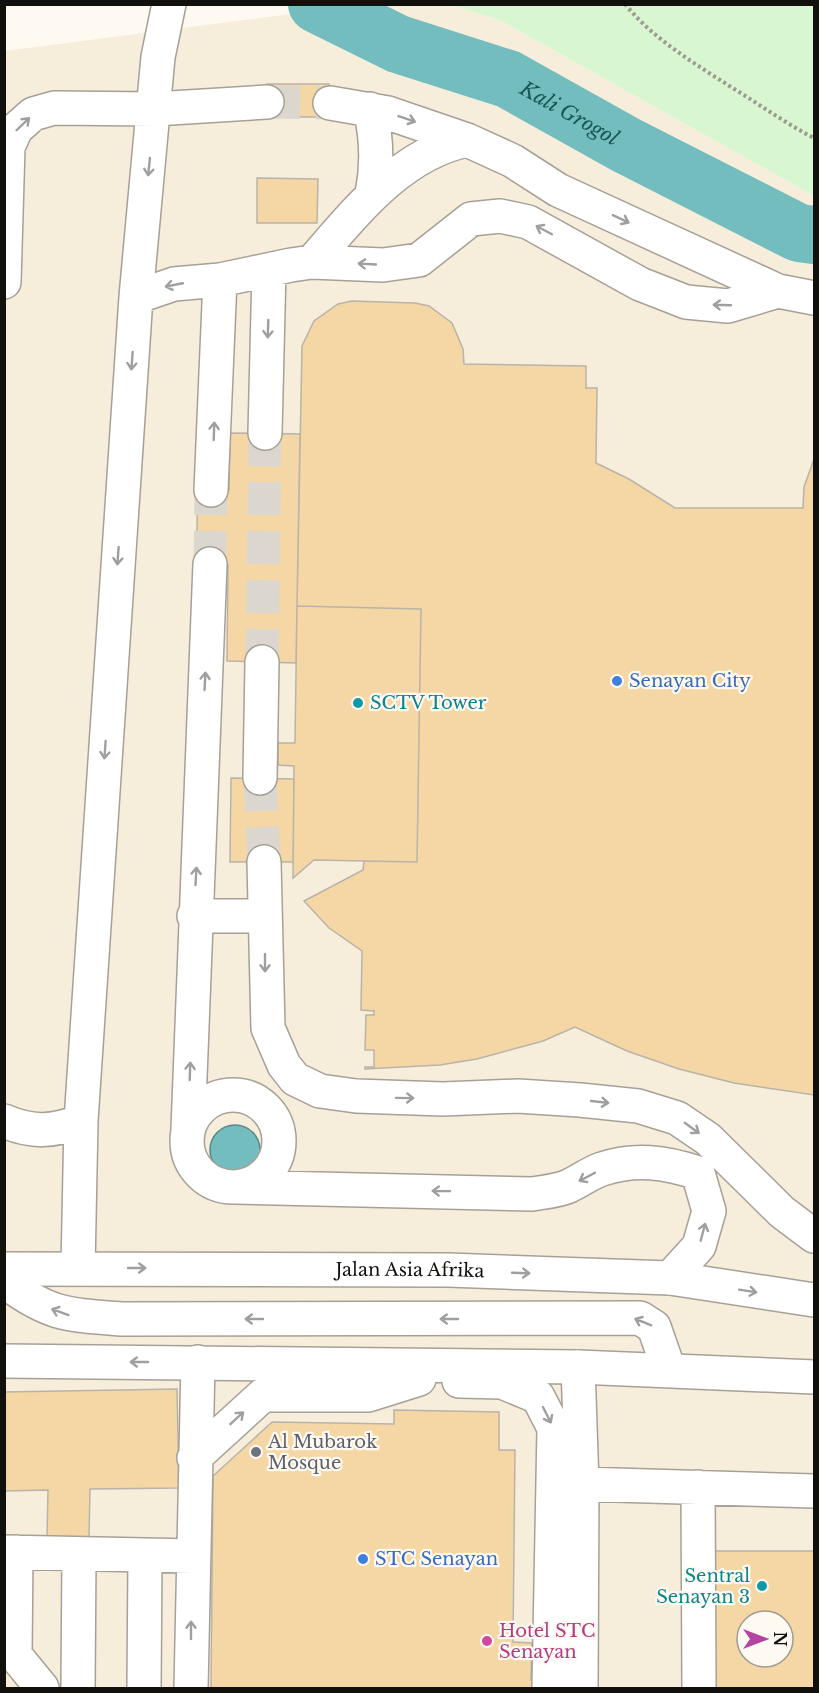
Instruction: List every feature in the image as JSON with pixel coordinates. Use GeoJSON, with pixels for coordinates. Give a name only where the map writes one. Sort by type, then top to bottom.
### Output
{"type":"FeatureCollection","features":[{"type":"Feature","properties":{"kind":"main road"},"geometry":{"type":"LineString","coordinates":[[78,1268],[81,1121],[136,297],[158,57],[169,4]]}},
{"type":"Feature","properties":{"kind":"main road"},"geometry":{"type":"LineString","coordinates":[[4,282],[8,147],[16,129],[33,114],[54,108],[155,109],[267,102]]}},
{"type":"Feature","properties":{"kind":"main road"},"geometry":{"type":"LineString","coordinates":[[330,103],[388,113],[467,140],[513,162],[558,190],[778,291],[814,298]]}},
{"type":"Feature","properties":{"kind":"main road"},"geometry":{"type":"LineString","coordinates":[[370,109],[376,134],[376,174],[372,194]]}},
{"type":"Feature","properties":{"kind":"main road"},"geometry":{"type":"LineString","coordinates":[[312,262],[372,194],[448,144],[467,140]]}},
{"type":"Feature","properties":{"kind":"main road"},"geometry":{"type":"LineString","coordinates":[[136,297],[174,284],[220,280],[312,262],[383,265],[419,260],[471,219],[500,216],[528,222],[640,284],[686,302],[728,306],[778,291]]}},
{"type":"Feature","properties":{"kind":"main road"},"geometry":{"type":"LineString","coordinates":[[265,433],[269,270]]}},
{"type":"Feature","properties":{"kind":"main road"},"geometry":{"type":"LineString","coordinates":[[211,490],[220,280]]}},
{"type":"Feature","properties":{"kind":"main road"},"geometry":{"type":"LineString","coordinates":[[210,564],[188,1129],[190,1158],[197,1171],[209,1181],[222,1186],[236,1187],[532,1194],[566,1188],[600,1170],[620,1164],[643,1161],[673,1165],[698,1173],[709,1210],[699,1246],[669,1278]]}},
{"type":"Feature","properties":{"kind":"main road"},"geometry":{"type":"LineString","coordinates":[[260,778],[262,662]]}},
{"type":"Feature","properties":{"kind":"main road"},"geometry":{"type":"LineString","coordinates":[[264,862],[268,1028],[275,1049],[290,1072],[310,1087],[356,1096]]}},
{"type":"Feature","properties":{"kind":"main road"},"geometry":{"type":"LineString","coordinates":[[195,916],[264,916]]}},
{"type":"Feature","properties":{"kind":"main road"},"geometry":{"type":"LineString","coordinates":[[188,1129],[194,1116],[204,1105],[218,1097],[236,1095],[443,1099],[518,1096],[638,1106],[677,1118],[708,1139],[782,1212],[814,1236]]}},
{"type":"Feature","properties":{"kind":"main road"},"geometry":{"type":"LineString","coordinates":[[236,1095],[249,1098],[262,1106],[273,1118],[278,1133],[278,1149],[273,1163],[263,1176],[251,1184],[236,1187]]}},
{"type":"Feature","properties":{"kind":"main road"},"geometry":{"type":"LineString","coordinates":[[4,1121],[23,1129],[42,1131],[62,1128],[81,1121]]}},
{"type":"Feature","properties":{"kind":"main road","name":"Jalan Asia Afrika"},"geometry":{"type":"LineString","coordinates":[[4,1269],[448,1270],[669,1278],[814,1300]]}},
{"type":"Feature","properties":{"kind":"main road"},"geometry":{"type":"LineString","coordinates":[[4,1281],[30,1300],[66,1315],[121,1319],[640,1318],[654,1327],[669,1370]]}},
{"type":"Feature","properties":{"kind":"main road"},"geometry":{"type":"LineString","coordinates":[[4,1361],[578,1367],[814,1377]]}},
{"type":"Feature","properties":{"kind":"main road"},"geometry":{"type":"LineString","coordinates":[[191,1689],[192,1556],[198,1362]]}},
{"type":"Feature","properties":{"kind":"main road"},"geometry":{"type":"LineString","coordinates":[[256,1363],[256,1378],[502,1382],[538,1397],[554,1428],[549,1689]]}},
{"type":"Feature","properties":{"kind":"main road"},"geometry":{"type":"LineString","coordinates":[[578,1367],[582,1484],[581,1689]]}},
{"type":"Feature","properties":{"kind":"main road"},"geometry":{"type":"LineString","coordinates":[[195,1458],[263,1395],[368,1395],[419,1379]]}},
{"type":"Feature","properties":{"kind":"main road"},"geometry":{"type":"LineString","coordinates":[[582,1484],[814,1491]]}},
{"type":"Feature","properties":{"kind":"main road"},"geometry":{"type":"LineString","coordinates":[[698,1487],[699,1689]]}},
{"type":"Feature","properties":{"kind":"main road"},"geometry":{"type":"LineString","coordinates":[[42,1689],[15,1655],[10,1552],[145,1557],[192,1556]]}},
{"type":"Feature","properties":{"kind":"main road"},"geometry":{"type":"LineString","coordinates":[[78,1689],[79,1555]]}},
{"type":"Feature","properties":{"kind":"main road"},"geometry":{"type":"LineString","coordinates":[[144,1689],[145,1557]]}},
{"type":"Feature","properties":{"kind":"path"},"geometry":{"type":"LineString","coordinates":[[625,4],[635,17],[690,62],[814,138]]}},
{"type":"Feature","properties":{"kind":"shaded area"},"geometry":{"type":"Polygon","coordinates":[[[360,5],[450,5],[500,20],[814,196],[814,1688],[5,1688],[4,51],[360,5]]]}},
{"type":"Feature","properties":{"kind":"green space"},"geometry":{"type":"Polygon","coordinates":[[[450,5],[814,5],[814,196],[500,20],[450,5]]]}},
{"type":"Feature","properties":{"kind":"water"},"geometry":{"type":"Polygon","coordinates":[[[230,1125],[240,1125],[253,1132],[260,1145],[260,1155],[253,1168],[240,1175],[230,1175],[221,1171],[214,1164],[210,1155],[210,1145],[214,1136],[221,1129],[230,1125]]]}},
{"type":"Feature","properties":{"kind":"building"},"geometry":{"type":"Polygon","coordinates":[[[267,84],[329,84],[330,117],[267,117],[267,84]]]}},
{"type":"Feature","properties":{"kind":"building"},"geometry":{"type":"Polygon","coordinates":[[[257,178],[318,179],[317,223],[257,223],[257,178]]]}},
{"type":"Feature","properties":{"kind":"building","name":"Senayan City"},"geometry":{"type":"Polygon","coordinates":[[[352,301],[415,303],[429,306],[452,323],[463,349],[464,364],[586,366],[586,388],[597,388],[596,463],[629,479],[675,508],[803,508],[804,487],[814,459],[814,1095],[734,1083],[679,1069],[627,1051],[575,1027],[543,1041],[477,1059],[440,1065],[365,1069],[365,1067],[374,1067],[374,1050],[365,1050],[366,1015],[374,1015],[374,1011],[361,1010],[362,951],[329,928],[304,901],[363,870],[364,861],[417,862],[421,609],[297,606],[302,346],[314,321],[338,304],[352,301]]]}},
{"type":"Feature","properties":{"kind":"building"},"geometry":{"type":"Polygon","coordinates":[[[230,433],[300,434],[296,663],[227,661],[228,565],[196,564],[198,490],[229,490],[230,433]]]}},
{"type":"Feature","properties":{"kind":"building","name":"SCTV Tower"},"geometry":{"type":"Polygon","coordinates":[[[297,606],[421,609],[417,862],[314,860],[293,878],[294,766],[278,765],[278,743],[295,743],[297,606]]]}},
{"type":"Feature","properties":{"kind":"building"},"geometry":{"type":"Polygon","coordinates":[[[231,778],[294,779],[293,862],[230,862],[231,778]]]}},
{"type":"Feature","properties":{"kind":"building"},"geometry":{"type":"Polygon","coordinates":[[[177,1389],[179,1488],[90,1489],[89,1538],[47,1538],[48,1490],[4,1491],[4,1392],[177,1389]]]}},
{"type":"Feature","properties":{"kind":"building","name":"STC Senayan"},"geometry":{"type":"Polygon","coordinates":[[[394,1410],[499,1412],[499,1450],[515,1450],[513,1642],[532,1643],[531,1680],[543,1680],[543,1688],[211,1688],[213,1476],[272,1422],[394,1424],[394,1410]]]}},
{"type":"Feature","properties":{"kind":"building","name":"Sentral Senayan 3"},"geometry":{"type":"Polygon","coordinates":[[[710,1551],[814,1551],[814,1688],[709,1688],[710,1551]]]}},
{"type":"Feature","properties":{"kind":"waterway","name":"Kali Grogol"},"geometry":{"type":"LineString","coordinates":[[317,4],[398,44],[508,79],[626,145],[799,233],[814,235]]}},
{"type":"Feature","properties":{"kind":"tunnel"},"geometry":{"type":"LineString","coordinates":[[267,102],[330,103]]}},
{"type":"Feature","properties":{"kind":"tunnel"},"geometry":{"type":"LineString","coordinates":[[262,662],[265,433]]}},
{"type":"Feature","properties":{"kind":"tunnel"},"geometry":{"type":"LineString","coordinates":[[210,564],[211,490]]}},
{"type":"Feature","properties":{"kind":"tunnel"},"geometry":{"type":"LineString","coordinates":[[260,778],[264,862]]}},
{"type":"Feature","properties":{"kind":"place","name":"Senayan City"},"geometry":{"type":"Point","coordinates":[617,681]}},
{"type":"Feature","properties":{"kind":"place","name":"SCTV Tower"},"geometry":{"type":"Point","coordinates":[358,703]}},
{"type":"Feature","properties":{"kind":"place","name":"Al Mubarok Mosque"},"geometry":{"type":"Point","coordinates":[256,1452]}},
{"type":"Feature","properties":{"kind":"place","name":"STC Senayan"},"geometry":{"type":"Point","coordinates":[363,1559]}},
{"type":"Feature","properties":{"kind":"place","name":"Sentral Senayan 3"},"geometry":{"type":"Point","coordinates":[762,1586]}},
{"type":"Feature","properties":{"kind":"place","name":"Hotel STC Senayan"},"geometry":{"type":"Point","coordinates":[487,1641]}}]}
